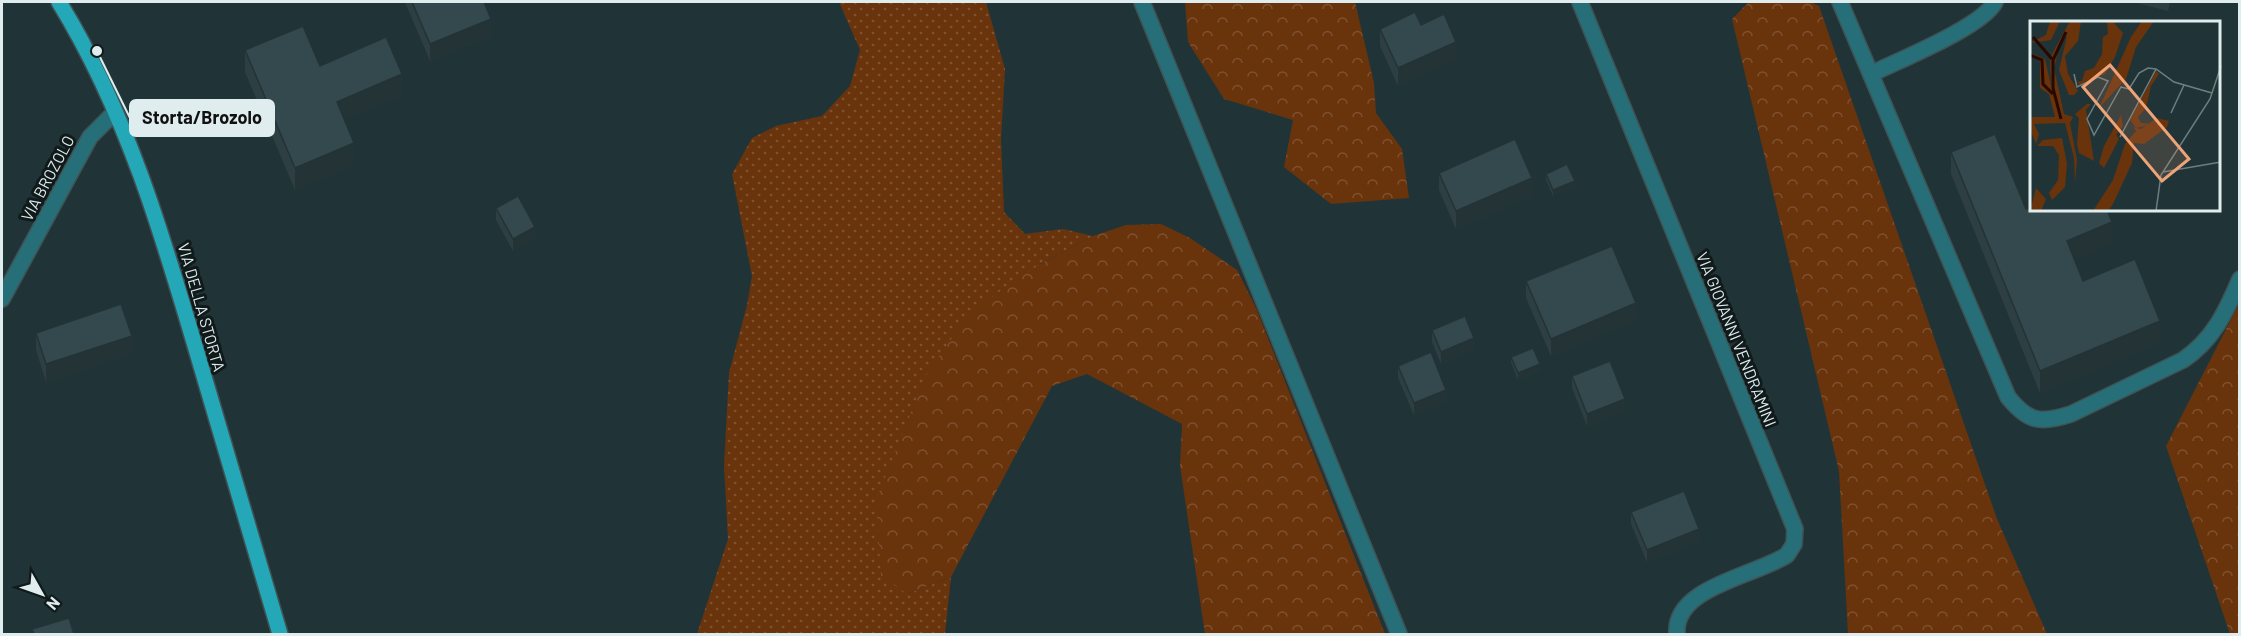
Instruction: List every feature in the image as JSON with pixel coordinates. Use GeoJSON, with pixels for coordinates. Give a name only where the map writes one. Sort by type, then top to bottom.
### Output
{"type":"FeatureCollection","features":[{"type":"Feature","properties":{"kind":"main road","name":"VIA DELLA STORTA"},"geometry":{"type":"LineString","coordinates":[[59,2],[115,112],[141,173],[164,239],[280,634]]}},
{"type":"Feature","properties":{"kind":"street"},"geometry":{"type":"LineString","coordinates":[[1142,2],[1399,634]]}},
{"type":"Feature","properties":{"kind":"street","name":"VIA GIOVANNI VENDRAMINI"},"geometry":{"type":"LineString","coordinates":[[1580,2],[1795,529],[1794,544],[1787,555],[1702,593],[1686,606],[1679,617],[1677,634]]}},
{"type":"Feature","properties":{"kind":"street"},"geometry":{"type":"LineString","coordinates":[[1840,2],[2007,397],[2020,412],[2034,420],[2051,420],[2071,414],[2183,360],[2198,350],[2219,325],[2240,279]]}},
{"type":"Feature","properties":{"kind":"street"},"geometry":{"type":"LineString","coordinates":[[1871,74],[1974,23],[1992,8],[1995,2]]}},
{"type":"Feature","properties":{"kind":"street","name":"VIA BROZOLO"},"geometry":{"type":"LineString","coordinates":[[2,299],[90,137],[115,112]]}},
{"type":"Feature","properties":{"kind":"green space"},"geometry":{"type":"Polygon","coordinates":[[[839,2],[986,2],[1005,69],[1001,139],[1004,212],[1025,234],[1063,229],[1093,236],[1040,264],[907,594],[951,577],[945,634],[697,634],[728,539],[724,466],[729,373],[747,305],[752,276],[732,174],[752,138],[776,126],[822,116],[850,86],[860,50],[839,2]]]}},
{"type":"Feature","properties":{"kind":"green space"},"geometry":{"type":"Polygon","coordinates":[[[1185,2],[1355,2],[1374,83],[1376,113],[1402,149],[1409,198],[1331,204],[1284,167],[1293,120],[1224,99],[1188,42],[1185,2]]]}},
{"type":"Feature","properties":{"kind":"green space"},"geometry":{"type":"Polygon","coordinates":[[[1749,2],[1810,2],[1819,6],[1997,519],[2047,634],[1848,634],[1839,471],[1732,19],[1749,2]]]}},
{"type":"Feature","properties":{"kind":"green space"},"geometry":{"type":"Polygon","coordinates":[[[1161,224],[1190,238],[1237,270],[1256,308],[1385,634],[1205,634],[1180,466],[1182,424],[1087,374],[1052,386],[951,577],[907,594],[881,576],[876,500],[926,375],[970,312],[1040,264],[1093,236],[1126,225],[1161,224]]]}},
{"type":"Feature","properties":{"kind":"green space"},"geometry":{"type":"Polygon","coordinates":[[[2239,304],[2240,634],[2230,634],[2166,446],[2239,304]]]}},
{"type":"Feature","properties":{"kind":"building"},"geometry":{"type":"Polygon","coordinates":[[[412,2],[484,2],[491,19],[430,44],[412,2]]]}},
{"type":"Feature","properties":{"kind":"building"},"geometry":{"type":"Polygon","coordinates":[[[1415,12],[1421,25],[1444,14],[1456,42],[1398,68],[1380,29],[1415,12]]]}},
{"type":"Feature","properties":{"kind":"building"},"geometry":{"type":"Polygon","coordinates":[[[303,26],[320,66],[386,37],[402,74],[337,102],[354,143],[295,168],[245,50],[303,26]]]}},
{"type":"Feature","properties":{"kind":"building"},"geometry":{"type":"Polygon","coordinates":[[[1995,134],[2026,209],[2030,207],[2030,212],[2108,212],[2112,222],[2067,241],[2083,281],[2135,259],[2160,321],[2040,371],[1951,152],[1995,134]]]}},
{"type":"Feature","properties":{"kind":"building"},"geometry":{"type":"Polygon","coordinates":[[[1515,139],[1532,178],[1456,211],[1439,173],[1515,139]]]}},
{"type":"Feature","properties":{"kind":"building"},"geometry":{"type":"Polygon","coordinates":[[[1567,164],[1575,181],[1553,190],[1546,174],[1567,164]]]}},
{"type":"Feature","properties":{"kind":"building"},"geometry":{"type":"Polygon","coordinates":[[[518,196],[535,227],[513,239],[496,208],[518,196]]]}},
{"type":"Feature","properties":{"kind":"building"},"geometry":{"type":"Polygon","coordinates":[[[1612,246],[1636,303],[1551,339],[1526,281],[1612,246]]]}},
{"type":"Feature","properties":{"kind":"building"},"geometry":{"type":"Polygon","coordinates":[[[121,304],[132,336],[46,364],[36,333],[121,304]]]}},
{"type":"Feature","properties":{"kind":"building"},"geometry":{"type":"Polygon","coordinates":[[[1465,316],[1474,338],[1441,352],[1432,330],[1465,316]]]}},
{"type":"Feature","properties":{"kind":"building"},"geometry":{"type":"Polygon","coordinates":[[[1533,348],[1540,364],[1518,373],[1511,357],[1533,348]]]}},
{"type":"Feature","properties":{"kind":"building"},"geometry":{"type":"Polygon","coordinates":[[[1431,352],[1446,390],[1414,403],[1398,366],[1431,352]]]}},
{"type":"Feature","properties":{"kind":"building"},"geometry":{"type":"Polygon","coordinates":[[[1610,361],[1625,399],[1587,414],[1572,376],[1610,361]]]}},
{"type":"Feature","properties":{"kind":"building"},"geometry":{"type":"Polygon","coordinates":[[[1684,491],[1699,529],[1647,550],[1631,512],[1684,491]]]}},
{"type":"Feature","properties":{"kind":"building"},"geometry":{"type":"Polygon","coordinates":[[[69,618],[74,634],[34,634],[32,629],[69,618]]]}},
{"type":"Feature","properties":{"kind":"place","name":"Storta/Brozolo"},"geometry":{"type":"Point","coordinates":[97,51]}}]}
